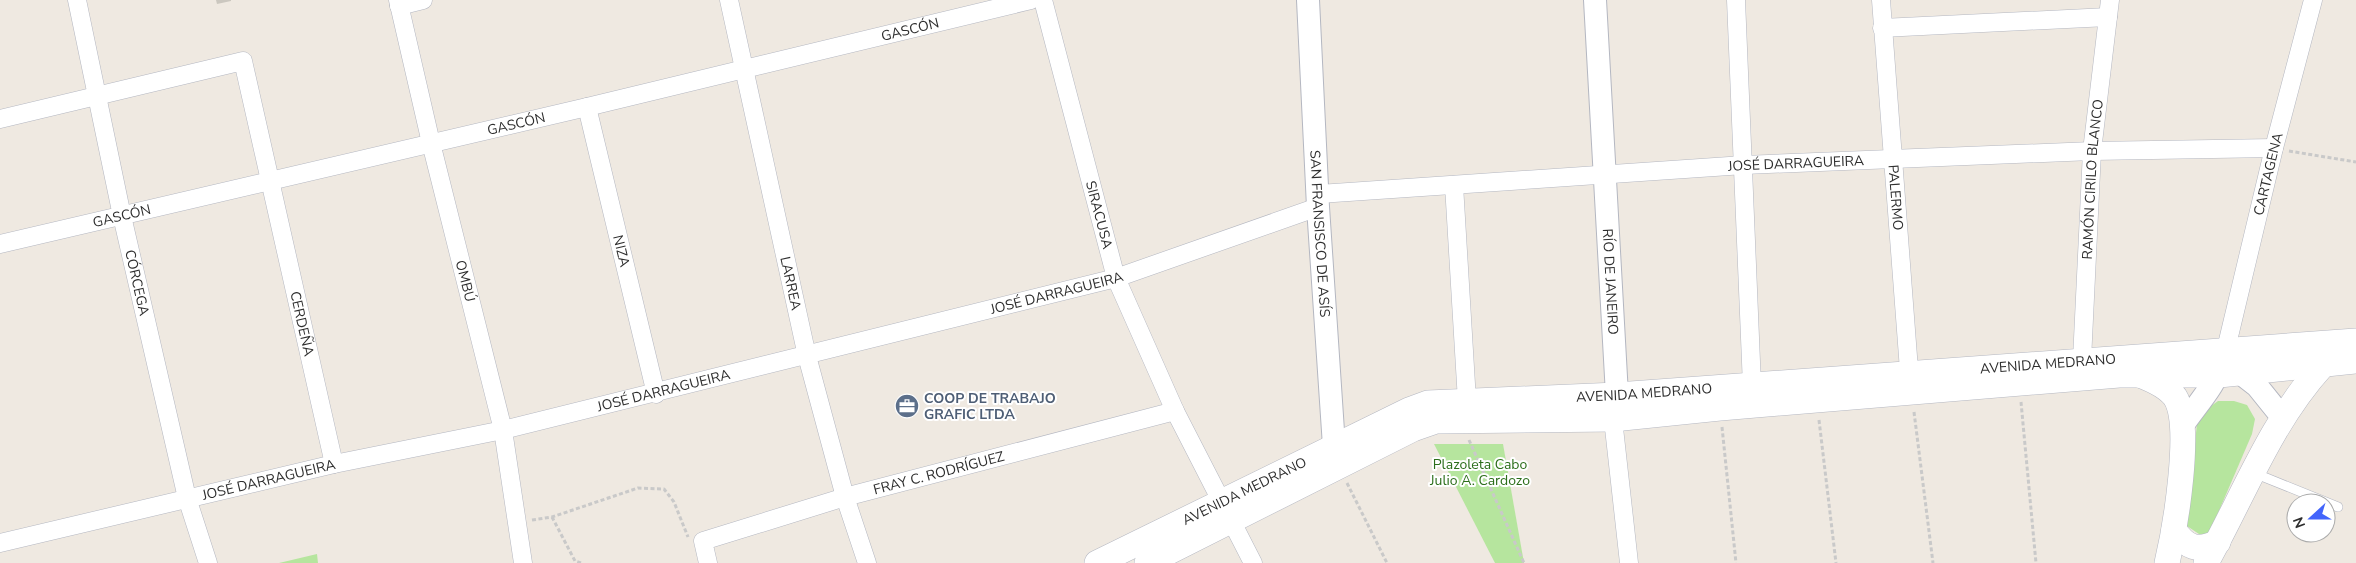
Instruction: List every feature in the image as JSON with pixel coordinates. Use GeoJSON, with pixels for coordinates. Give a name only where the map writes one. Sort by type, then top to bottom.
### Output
{"type":"FeatureCollection","features":[{"type":"Feature","properties":{"kind":"main road","name":"AVENIDA MEDRANO"},"geometry":{"type":"LineString","coordinates":[[1097,563],[1227,511],[1336,456],[1464,411],[1615,407],[1720,408],[1817,401],[1910,384],[2082,360],[2356,341]]}},
{"type":"Feature","properties":{"kind":"main road","name":"AVENIDA MEDRANO"},"geometry":{"type":"LineString","coordinates":[[1615,407],[1752,386],[2020,384],[2137,374],[2229,374],[2322,366],[2356,361]]}},
{"type":"Feature","properties":{"kind":"main road"},"geometry":{"type":"LineString","coordinates":[[2174,530],[2182,541],[2190,546],[2212,552],[2282,417],[2304,385],[2322,366]]}},
{"type":"Feature","properties":{"kind":"main road"},"geometry":{"type":"LineString","coordinates":[[2137,374],[2168,390],[2176,399],[2183,424],[2174,530],[2167,563]]}},
{"type":"Feature","properties":{"kind":"main road","name":"AVENIDA MEDRANO"},"geometry":{"type":"LineString","coordinates":[[1147,563],[1227,511]]}},
{"type":"Feature","properties":{"kind":"street","name":"CÓRCEGA"},"geometry":{"type":"LineString","coordinates":[[77,0],[122,216],[187,498],[208,563]]}},
{"type":"Feature","properties":{"kind":"street"},"geometry":{"type":"LineString","coordinates":[[398,3],[423,0]]}},
{"type":"Feature","properties":{"kind":"street","name":"LARREA"},"geometry":{"type":"LineString","coordinates":[[729,0],[807,356],[845,498],[867,563]]}},
{"type":"Feature","properties":{"kind":"street","name":"GASCÓN"},"geometry":{"type":"LineString","coordinates":[[0,244],[587,107],[1031,0]]}},
{"type":"Feature","properties":{"kind":"street","name":"SIRACUSA"},"geometry":{"type":"LineString","coordinates":[[1043,0],[1116,278],[1175,411],[1253,563]]}},
{"type":"Feature","properties":{"kind":"street","name":"SAN FRANSISCO DE ASÍS"},"geometry":{"type":"LineString","coordinates":[[1308,0],[1336,456]]}},
{"type":"Feature","properties":{"kind":"street","name":"RÍO DE JANEIRO"},"geometry":{"type":"LineString","coordinates":[[1594,0],[1605,175],[1615,407],[1629,563]]}},
{"type":"Feature","properties":{"kind":"street"},"geometry":{"type":"LineString","coordinates":[[1736,0],[1752,386]]}},
{"type":"Feature","properties":{"kind":"street","name":"PALERMO"},"geometry":{"type":"LineString","coordinates":[[1881,0],[1910,384]]}},
{"type":"Feature","properties":{"kind":"street","name":"CARTAGENA"},"geometry":{"type":"LineString","coordinates":[[2226,349],[2274,148],[2313,0]]}},
{"type":"Feature","properties":{"kind":"street","name":"OMBÚ"},"geometry":{"type":"LineString","coordinates":[[398,3],[503,430],[523,563]]}},
{"type":"Feature","properties":{"kind":"street"},"geometry":{"type":"LineString","coordinates":[[1882,28],[2109,8]]}},
{"type":"Feature","properties":{"kind":"street","name":"RAMÓN CIRILO BLANCO"},"geometry":{"type":"LineString","coordinates":[[2082,360],[2092,151],[2109,8]]}},
{"type":"Feature","properties":{"kind":"street","name":"CERDEÑA"},"geometry":{"type":"LineString","coordinates":[[98,97],[243,61],[334,464]]}},
{"type":"Feature","properties":{"kind":"street"},"geometry":{"type":"LineString","coordinates":[[0,119],[98,97]]}},
{"type":"Feature","properties":{"kind":"street","name":"NIZA"},"geometry":{"type":"LineString","coordinates":[[587,107],[656,394]]}},
{"type":"Feature","properties":{"kind":"street","name":"JOSÉ DARRAGUEIRA"},"geometry":{"type":"LineString","coordinates":[[0,542],[334,464],[503,430],[656,394],[1116,278],[1319,200],[1454,185],[1744,165],[2092,151],[2274,148]]}},
{"type":"Feature","properties":{"kind":"street"},"geometry":{"type":"LineString","coordinates":[[1454,185],[1464,411]]}},
{"type":"Feature","properties":{"kind":"street"},"geometry":{"type":"LineString","coordinates":[[2183,424],[2229,374],[2226,349]]}},
{"type":"Feature","properties":{"kind":"street"},"geometry":{"type":"LineString","coordinates":[[2229,374],[2257,386],[2282,417]]}},
{"type":"Feature","properties":{"kind":"street","name":"FRAY C. RODRÍGUEZ"},"geometry":{"type":"LineString","coordinates":[[703,541],[845,498],[1175,411]]}},
{"type":"Feature","properties":{"kind":"street"},"geometry":{"type":"LineString","coordinates":[[703,541],[708,563]]}},
{"type":"Feature","properties":{"kind":"lane"},"geometry":{"type":"LineString","coordinates":[[2254,472],[2338,507]]}},
{"type":"Feature","properties":{"kind":"path"},"geometry":{"type":"LineString","coordinates":[[2274,148],[2356,162]]}},
{"type":"Feature","properties":{"kind":"path"},"geometry":{"type":"LineString","coordinates":[[1910,384],[1933,563]]}},
{"type":"Feature","properties":{"kind":"path"},"geometry":{"type":"LineString","coordinates":[[2020,384],[2036,563]]}},
{"type":"Feature","properties":{"kind":"path"},"geometry":{"type":"LineString","coordinates":[[1817,401],[1836,563]]}},
{"type":"Feature","properties":{"kind":"path"},"geometry":{"type":"LineString","coordinates":[[1720,408],[1736,563]]}},
{"type":"Feature","properties":{"kind":"path"},"geometry":{"type":"LineString","coordinates":[[1464,411],[1524,563]]}},
{"type":"Feature","properties":{"kind":"path"},"geometry":{"type":"LineString","coordinates":[[1336,456],[1387,563]]}},
{"type":"Feature","properties":{"kind":"path"},"geometry":{"type":"LineString","coordinates":[[517,522],[552,518],[638,488],[664,489],[674,502],[688,537],[703,541]]}},
{"type":"Feature","properties":{"kind":"path"},"geometry":{"type":"LineString","coordinates":[[552,518],[575,561],[581,563]]}},
{"type":"Feature","properties":{"kind":"green space"},"geometry":{"type":"Polygon","coordinates":[[[2218,401],[2234,401],[2247,405],[2255,419],[2252,434],[2209,534],[2202,536],[2187,526],[2197,423],[2207,409],[2218,401]]]}},
{"type":"Feature","properties":{"kind":"green space","name":"Plazoleta Cabo Julio A. Cardozo"},"geometry":{"type":"Polygon","coordinates":[[[1434,444],[1503,444],[1524,563],[1495,563],[1434,444]]]}},
{"type":"Feature","properties":{"kind":"green space"},"geometry":{"type":"Polygon","coordinates":[[[317,554],[318,563],[279,563],[317,554]]]}},
{"type":"Feature","properties":{"kind":"building"},"geometry":{"type":"Polygon","coordinates":[[[216,0],[231,0],[231,1],[217,4],[216,0]]]}},
{"type":"Feature","properties":{"kind":"place","name":"COOP DE TRABAJO GRAFIC LTDA"},"geometry":{"type":"Point","coordinates":[907,406]}}]}
